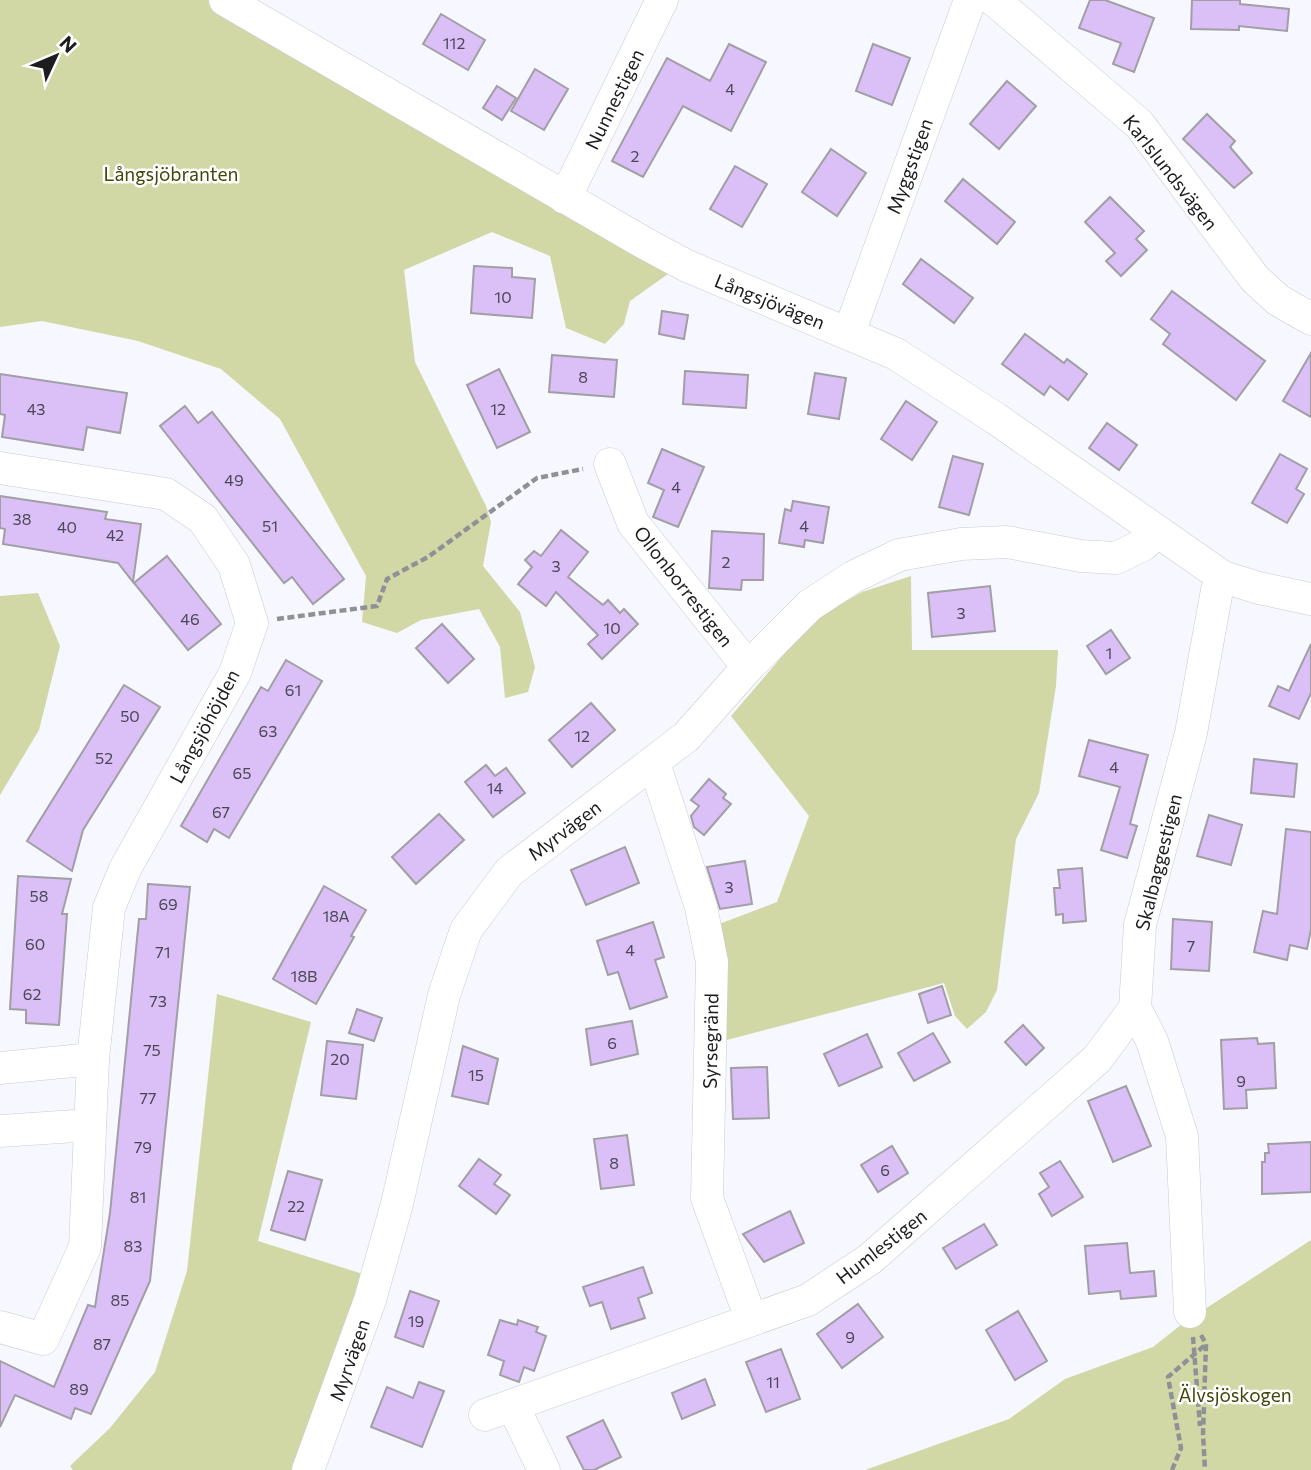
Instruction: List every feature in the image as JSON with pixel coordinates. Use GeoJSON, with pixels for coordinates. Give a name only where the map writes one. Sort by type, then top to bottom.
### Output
{"type":"FeatureCollection","features":[{"type":"Feature","properties":{"kind":"street","name":"Långsjövägen"},"geometry":{"type":"LineString","coordinates":[[225,0],[687,266],[849,332],[896,355],[995,418],[1223,577],[1271,592],[1311,599]]}},
{"type":"Feature","properties":{"kind":"street","name":"Nunnestigen"},"geometry":{"type":"LineString","coordinates":[[565,198],[662,0]]}},
{"type":"Feature","properties":{"kind":"street","name":"Myggstigen"},"geometry":{"type":"LineString","coordinates":[[849,332],[970,0]]}},
{"type":"Feature","properties":{"kind":"street","name":"Karlslundsvägen"},"geometry":{"type":"LineString","coordinates":[[994,0],[1139,124],[1255,279],[1278,300],[1311,319]]}},
{"type":"Feature","properties":{"kind":"street","name":"Ollonborrestigen"},"geometry":{"type":"LineString","coordinates":[[610,464],[633,523],[748,667]]}},
{"type":"Feature","properties":{"kind":"street"},"geometry":{"type":"LineString","coordinates":[[0,468],[166,494],[203,519],[219,542],[234,565],[252,623]]}},
{"type":"Feature","properties":{"kind":"street","name":"Myrvägen"},"geometry":{"type":"LineString","coordinates":[[308,1470],[370,1300],[397,1204],[444,995],[466,930],[509,872],[686,737],[748,667],[810,605],[853,577],[899,555],[961,544],[1007,542],[1081,556],[1116,558],[1143,545],[1156,532]]}},
{"type":"Feature","properties":{"kind":"street","name":"Skalbaggestigen"},"geometry":{"type":"LineString","coordinates":[[1135,1008],[1140,925],[1191,733],[1217,590],[1223,577]]}},
{"type":"Feature","properties":{"kind":"street","name":"Långsjöhöjden"},"geometry":{"type":"LineString","coordinates":[[0,1326],[43,1339],[85,1247],[93,1059],[109,908],[125,869],[235,673],[252,623]]}},
{"type":"Feature","properties":{"kind":"street","name":"Syrsegränd"},"geometry":{"type":"LineString","coordinates":[[654,763],[701,907],[712,962],[707,1198],[751,1319]]}},
{"type":"Feature","properties":{"kind":"street"},"geometry":{"type":"LineString","coordinates":[[1135,1008],[1152,1041],[1182,1136],[1191,1312]]}},
{"type":"Feature","properties":{"kind":"street","name":"Humlestigen"},"geometry":{"type":"LineString","coordinates":[[544,1470],[499,1411],[808,1300],[870,1259],[1097,1059],[1135,1008]]}},
{"type":"Feature","properties":{"kind":"street"},"geometry":{"type":"LineString","coordinates":[[0,1068],[93,1059]]}},
{"type":"Feature","properties":{"kind":"street"},"geometry":{"type":"LineString","coordinates":[[0,1131],[90,1125]]}},
{"type":"Feature","properties":{"kind":"path"},"geometry":{"type":"LineString","coordinates":[[252,623],[377,606],[387,579],[428,557],[537,478],[610,464]]}},
{"type":"Feature","properties":{"kind":"path"},"geometry":{"type":"LineString","coordinates":[[1191,1312],[1206,1344],[1203,1434],[1205,1470]]}},
{"type":"Feature","properties":{"kind":"path"},"geometry":{"type":"LineString","coordinates":[[1191,1312],[1205,1470]]}},
{"type":"Feature","properties":{"kind":"path"},"geometry":{"type":"LineString","coordinates":[[1172,1470],[1181,1448],[1168,1377],[1206,1344]]}},
{"type":"Feature","properties":{"kind":"green space","name":"Långsjöbranten"},"geometry":{"type":"Polygon","coordinates":[[[0,0],[213,0],[675,269],[630,301],[624,324],[605,344],[566,328],[550,256],[492,232],[404,270],[415,362],[486,506],[491,522],[483,566],[520,612],[535,667],[528,692],[505,698],[500,647],[479,609],[421,620],[397,633],[362,622],[366,576],[280,419],[221,369],[138,341],[42,321],[0,327],[0,0]]]}},
{"type":"Feature","properties":{"kind":"green space"},"geometry":{"type":"Polygon","coordinates":[[[911,576],[912,650],[1058,650],[1056,686],[1039,793],[1016,839],[997,990],[986,1012],[967,1029],[955,1016],[944,983],[723,1041],[714,926],[777,902],[809,816],[731,716],[815,618],[862,592],[911,576]]]}},
{"type":"Feature","properties":{"kind":"green space"},"geometry":{"type":"Polygon","coordinates":[[[38,593],[60,646],[39,730],[0,795],[0,596],[38,593]]]}},
{"type":"Feature","properties":{"kind":"green space"},"geometry":{"type":"Polygon","coordinates":[[[217,994],[311,1022],[258,1241],[366,1275],[297,1470],[73,1470],[70,1466],[110,1428],[155,1372],[187,1271],[217,994]]]}},
{"type":"Feature","properties":{"kind":"green space","name":"Älvsjöskogen"},"geometry":{"type":"Polygon","coordinates":[[[1311,1240],[1311,1470],[865,1470],[1009,1419],[1065,1379],[1153,1347],[1182,1324],[1311,1240]]]}},
{"type":"Feature","properties":{"kind":"building"},"geometry":{"type":"Polygon","coordinates":[[[1090,0],[1105,0],[1154,18],[1134,72],[1113,64],[1121,43],[1079,28],[1090,0]]]}},
{"type":"Feature","properties":{"kind":"building"},"geometry":{"type":"Polygon","coordinates":[[[1192,0],[1240,0],[1240,4],[1289,9],[1287,31],[1239,26],[1239,30],[1191,29],[1192,0]]]}},
{"type":"Feature","properties":{"kind":"building"},"geometry":{"type":"Polygon","coordinates":[[[441,14],[485,40],[468,70],[423,44],[441,14]]]}},
{"type":"Feature","properties":{"kind":"building"},"geometry":{"type":"Polygon","coordinates":[[[729,44],[766,62],[731,131],[683,106],[643,177],[612,161],[667,58],[710,81],[729,44]]]}},
{"type":"Feature","properties":{"kind":"building"},"geometry":{"type":"Polygon","coordinates":[[[873,44],[910,58],[892,105],[856,91],[873,44]]]}},
{"type":"Feature","properties":{"kind":"building"},"geometry":{"type":"Polygon","coordinates":[[[535,69],[568,89],[544,130],[511,111],[535,69]]]}},
{"type":"Feature","properties":{"kind":"building"},"geometry":{"type":"Polygon","coordinates":[[[1007,81],[1036,106],[999,149],[970,124],[1007,81]]]}},
{"type":"Feature","properties":{"kind":"building"},"geometry":{"type":"Polygon","coordinates":[[[497,86],[516,98],[502,120],[483,108],[497,86]]]}},
{"type":"Feature","properties":{"kind":"building"},"geometry":{"type":"Polygon","coordinates":[[[1207,114],[1235,141],[1230,147],[1252,173],[1234,188],[1183,139],[1207,114]]]}},
{"type":"Feature","properties":{"kind":"building"},"geometry":{"type":"Polygon","coordinates":[[[831,149],[866,173],[837,216],[802,192],[831,149]]]}},
{"type":"Feature","properties":{"kind":"building"},"geometry":{"type":"Polygon","coordinates":[[[735,166],[767,184],[742,227],[710,209],[735,166]]]}},
{"type":"Feature","properties":{"kind":"building"},"geometry":{"type":"Polygon","coordinates":[[[963,179],[1015,222],[997,244],[945,201],[963,179]]]}},
{"type":"Feature","properties":{"kind":"building"},"geometry":{"type":"Polygon","coordinates":[[[1110,197],[1144,231],[1136,239],[1147,250],[1121,276],[1106,261],[1115,253],[1085,222],[1110,197]]]}},
{"type":"Feature","properties":{"kind":"building"},"geometry":{"type":"Polygon","coordinates":[[[921,259],[973,298],[954,323],[903,284],[921,259]]]}},
{"type":"Feature","properties":{"kind":"building"},"geometry":{"type":"Polygon","coordinates":[[[474,266],[512,268],[512,277],[535,279],[532,318],[471,313],[474,266]]]}},
{"type":"Feature","properties":{"kind":"building"},"geometry":{"type":"Polygon","coordinates":[[[1172,291],[1265,361],[1236,400],[1163,344],[1170,334],[1151,319],[1172,291]]]}},
{"type":"Feature","properties":{"kind":"building"},"geometry":{"type":"Polygon","coordinates":[[[662,311],[688,315],[684,339],[659,334],[662,311]]]}},
{"type":"Feature","properties":{"kind":"building"},"geometry":{"type":"Polygon","coordinates":[[[1025,334],[1064,363],[1067,359],[1087,374],[1068,400],[1050,386],[1044,395],[1002,364],[1025,334]]]}},
{"type":"Feature","properties":{"kind":"building"},"geometry":{"type":"Polygon","coordinates":[[[1311,353],[1311,417],[1283,401],[1311,353]]]}},
{"type":"Feature","properties":{"kind":"building"},"geometry":{"type":"Polygon","coordinates":[[[552,355],[617,360],[614,397],[549,392],[552,355]]]}},
{"type":"Feature","properties":{"kind":"building"},"geometry":{"type":"Polygon","coordinates":[[[499,369],[530,432],[497,448],[467,385],[499,369]]]}},
{"type":"Feature","properties":{"kind":"building"},"geometry":{"type":"Polygon","coordinates":[[[685,371],[748,375],[746,408],[683,404],[685,371]]]}},
{"type":"Feature","properties":{"kind":"building"},"geometry":{"type":"Polygon","coordinates":[[[815,373],[846,378],[839,419],[808,414],[815,373]]]}},
{"type":"Feature","properties":{"kind":"building"},"geometry":{"type":"Polygon","coordinates":[[[0,374],[127,393],[120,433],[87,427],[83,450],[2,437],[5,415],[0,414],[0,374]]]}},
{"type":"Feature","properties":{"kind":"building"},"geometry":{"type":"Polygon","coordinates":[[[906,401],[937,422],[912,460],[881,439],[906,401]]]}},
{"type":"Feature","properties":{"kind":"building"},"geometry":{"type":"Polygon","coordinates":[[[185,406],[198,423],[212,412],[344,579],[313,604],[292,577],[284,583],[160,426],[185,406]]]}},
{"type":"Feature","properties":{"kind":"building"},"geometry":{"type":"Polygon","coordinates":[[[1107,423],[1137,445],[1119,470],[1089,448],[1107,423]]]}},
{"type":"Feature","properties":{"kind":"building"},"geometry":{"type":"Polygon","coordinates":[[[662,449],[704,467],[678,527],[653,517],[664,490],[648,483],[662,449]]]}},
{"type":"Feature","properties":{"kind":"building"},"geometry":{"type":"Polygon","coordinates":[[[1280,454],[1307,469],[1296,489],[1304,494],[1287,523],[1252,503],[1280,454]]]}},
{"type":"Feature","properties":{"kind":"building"},"geometry":{"type":"Polygon","coordinates":[[[953,456],[983,464],[969,515],[939,507],[953,456]]]}},
{"type":"Feature","properties":{"kind":"building"},"geometry":{"type":"Polygon","coordinates":[[[0,496],[107,512],[105,519],[141,524],[133,582],[118,563],[3,544],[5,529],[0,528],[0,496]]]}},
{"type":"Feature","properties":{"kind":"building"},"geometry":{"type":"Polygon","coordinates":[[[793,501],[829,507],[823,543],[805,540],[804,547],[779,543],[785,509],[791,511],[793,501]]]}},
{"type":"Feature","properties":{"kind":"building"},"geometry":{"type":"Polygon","coordinates":[[[561,530],[588,552],[568,577],[603,605],[608,600],[620,613],[624,609],[638,624],[602,659],[588,644],[598,635],[556,592],[546,606],[518,584],[532,567],[525,560],[534,551],[541,556],[561,530]]]}},
{"type":"Feature","properties":{"kind":"building"},"geometry":{"type":"Polygon","coordinates":[[[712,531],[764,534],[763,580],[742,580],[741,590],[709,588],[712,531]]]}},
{"type":"Feature","properties":{"kind":"building"},"geometry":{"type":"Polygon","coordinates":[[[167,556],[221,624],[188,650],[134,583],[167,556]]]}},
{"type":"Feature","properties":{"kind":"building"},"geometry":{"type":"Polygon","coordinates":[[[990,586],[995,631],[932,637],[928,593],[990,586]]]}},
{"type":"Feature","properties":{"kind":"building"},"geometry":{"type":"Polygon","coordinates":[[[442,624],[474,659],[448,683],[416,648],[442,624]]]}},
{"type":"Feature","properties":{"kind":"building"},"geometry":{"type":"Polygon","coordinates":[[[1111,630],[1130,658],[1106,674],[1087,646],[1111,630]]]}},
{"type":"Feature","properties":{"kind":"building"},"geometry":{"type":"Polygon","coordinates":[[[1311,644],[1311,693],[1299,719],[1269,706],[1278,686],[1289,691],[1311,644]]]}},
{"type":"Feature","properties":{"kind":"building"},"geometry":{"type":"Polygon","coordinates":[[[286,660],[322,681],[229,838],[214,829],[207,842],[181,826],[261,687],[268,691],[286,660]]]}},
{"type":"Feature","properties":{"kind":"building"},"geometry":{"type":"Polygon","coordinates":[[[124,685],[160,707],[83,830],[72,871],[27,841],[124,685]]]}},
{"type":"Feature","properties":{"kind":"building"},"geometry":{"type":"Polygon","coordinates":[[[591,703],[615,730],[572,767],[549,740],[591,703]]]}},
{"type":"Feature","properties":{"kind":"building"},"geometry":{"type":"Polygon","coordinates":[[[1089,740],[1148,755],[1130,824],[1137,826],[1127,858],[1101,850],[1120,787],[1079,776],[1089,740]]]}},
{"type":"Feature","properties":{"kind":"building"},"geometry":{"type":"Polygon","coordinates":[[[1254,759],[1297,764],[1294,797],[1251,793],[1254,759]]]}},
{"type":"Feature","properties":{"kind":"building"},"geometry":{"type":"Polygon","coordinates":[[[486,765],[495,776],[506,768],[525,793],[493,817],[465,782],[486,765]]]}},
{"type":"Feature","properties":{"kind":"building"},"geometry":{"type":"Polygon","coordinates":[[[709,779],[726,794],[723,798],[731,804],[704,835],[694,827],[691,816],[699,806],[691,800],[709,779]]]}},
{"type":"Feature","properties":{"kind":"building"},"geometry":{"type":"Polygon","coordinates":[[[439,814],[464,840],[416,884],[392,857],[439,814]]]}},
{"type":"Feature","properties":{"kind":"building"},"geometry":{"type":"Polygon","coordinates":[[[1209,815],[1242,825],[1231,865],[1197,856],[1209,815]]]}},
{"type":"Feature","properties":{"kind":"building"},"geometry":{"type":"Polygon","coordinates":[[[1286,829],[1311,832],[1311,929],[1307,949],[1290,945],[1287,960],[1254,952],[1263,911],[1277,914],[1286,829]]]}},
{"type":"Feature","properties":{"kind":"building"},"geometry":{"type":"Polygon","coordinates":[[[625,847],[639,883],[586,905],[571,870],[625,847]]]}},
{"type":"Feature","properties":{"kind":"building"},"geometry":{"type":"Polygon","coordinates":[[[745,861],[752,904],[720,909],[707,867],[745,861]]]}},
{"type":"Feature","properties":{"kind":"building"},"geometry":{"type":"Polygon","coordinates":[[[1082,868],[1086,921],[1063,923],[1063,914],[1056,915],[1054,888],[1060,888],[1058,870],[1082,868]]]}},
{"type":"Feature","properties":{"kind":"building"},"geometry":{"type":"Polygon","coordinates":[[[18,876],[71,879],[62,914],[67,914],[59,1025],[26,1023],[26,1010],[10,1009],[18,876]]]}},
{"type":"Feature","properties":{"kind":"building"},"geometry":{"type":"Polygon","coordinates":[[[148,884],[190,887],[150,1281],[91,1414],[75,1408],[71,1419],[15,1395],[0,1427],[0,1361],[54,1387],[88,1305],[95,1307],[110,1213],[139,919],[146,919],[148,884]]]}},
{"type":"Feature","properties":{"kind":"building"},"geometry":{"type":"Polygon","coordinates":[[[324,886],[366,910],[316,1004],[273,979],[324,886]]]}},
{"type":"Feature","properties":{"kind":"building"},"geometry":{"type":"Polygon","coordinates":[[[1173,919],[1212,922],[1209,971],[1171,969],[1173,919]]]}},
{"type":"Feature","properties":{"kind":"building"},"geometry":{"type":"Polygon","coordinates":[[[653,922],[664,957],[655,960],[667,997],[630,1009],[618,972],[608,975],[597,941],[653,922]]]}},
{"type":"Feature","properties":{"kind":"building"},"geometry":{"type":"Polygon","coordinates":[[[942,986],[951,1015],[928,1023],[919,994],[942,986]]]}},
{"type":"Feature","properties":{"kind":"building"},"geometry":{"type":"Polygon","coordinates":[[[357,1009],[382,1018],[374,1041],[349,1033],[357,1009]]]}},
{"type":"Feature","properties":{"kind":"building"},"geometry":{"type":"Polygon","coordinates":[[[632,1021],[638,1054],[591,1065],[586,1029],[632,1021]]]}},
{"type":"Feature","properties":{"kind":"building"},"geometry":{"type":"Polygon","coordinates":[[[1023,1025],[1044,1048],[1026,1065],[1005,1042],[1023,1025]]]}},
{"type":"Feature","properties":{"kind":"building"},"geometry":{"type":"Polygon","coordinates":[[[933,1033],[950,1062],[914,1081],[898,1053],[933,1033]]]}},
{"type":"Feature","properties":{"kind":"building"},"geometry":{"type":"Polygon","coordinates":[[[867,1034],[882,1067],[839,1086],[824,1054],[867,1034]]]}},
{"type":"Feature","properties":{"kind":"building"},"geometry":{"type":"Polygon","coordinates":[[[1257,1038],[1258,1044],[1274,1043],[1276,1088],[1246,1090],[1247,1108],[1224,1109],[1221,1040],[1257,1038]]]}},
{"type":"Feature","properties":{"kind":"building"},"geometry":{"type":"Polygon","coordinates":[[[327,1041],[363,1045],[356,1099],[321,1095],[327,1041]]]}},
{"type":"Feature","properties":{"kind":"building"},"geometry":{"type":"Polygon","coordinates":[[[463,1046],[498,1059],[488,1104],[452,1096],[463,1046]]]}},
{"type":"Feature","properties":{"kind":"building"},"geometry":{"type":"Polygon","coordinates":[[[767,1067],[769,1118],[733,1119],[731,1068],[767,1067]]]}},
{"type":"Feature","properties":{"kind":"building"},"geometry":{"type":"Polygon","coordinates":[[[1126,1086],[1151,1146],[1113,1162],[1088,1101],[1126,1086]]]}},
{"type":"Feature","properties":{"kind":"building"},"geometry":{"type":"Polygon","coordinates":[[[627,1135],[634,1185],[601,1189],[594,1139],[627,1135]]]}},
{"type":"Feature","properties":{"kind":"building"},"geometry":{"type":"Polygon","coordinates":[[[1311,1142],[1311,1192],[1262,1194],[1262,1162],[1265,1162],[1265,1153],[1269,1153],[1268,1144],[1311,1142]]]}},
{"type":"Feature","properties":{"kind":"building"},"geometry":{"type":"Polygon","coordinates":[[[892,1146],[908,1173],[878,1192],[861,1165],[892,1146]]]}},
{"type":"Feature","properties":{"kind":"building"},"geometry":{"type":"Polygon","coordinates":[[[479,1159],[501,1175],[494,1184],[510,1195],[496,1214],[459,1186],[479,1159]]]}},
{"type":"Feature","properties":{"kind":"building"},"geometry":{"type":"Polygon","coordinates":[[[1060,1161],[1083,1197],[1052,1216],[1039,1194],[1049,1187],[1040,1173],[1060,1161]]]}},
{"type":"Feature","properties":{"kind":"building"},"geometry":{"type":"Polygon","coordinates":[[[288,1171],[322,1180],[305,1240],[271,1230],[288,1171]]]}},
{"type":"Feature","properties":{"kind":"building"},"geometry":{"type":"Polygon","coordinates":[[[790,1211],[804,1243],[764,1262],[743,1234],[790,1211]]]}},
{"type":"Feature","properties":{"kind":"building"},"geometry":{"type":"Polygon","coordinates":[[[984,1224],[997,1245],[956,1269],[943,1248],[984,1224]]]}},
{"type":"Feature","properties":{"kind":"building"},"geometry":{"type":"Polygon","coordinates":[[[1127,1243],[1130,1273],[1154,1271],[1156,1296],[1121,1299],[1120,1291],[1089,1294],[1085,1246],[1127,1243]]]}},
{"type":"Feature","properties":{"kind":"building"},"geometry":{"type":"Polygon","coordinates":[[[643,1267],[652,1293],[638,1298],[645,1318],[611,1329],[602,1302],[590,1306],[583,1287],[643,1267]]]}},
{"type":"Feature","properties":{"kind":"building"},"geometry":{"type":"Polygon","coordinates":[[[410,1291],[439,1301],[423,1347],[395,1337],[410,1291]]]}},
{"type":"Feature","properties":{"kind":"building"},"geometry":{"type":"Polygon","coordinates":[[[858,1304],[883,1337],[842,1368],[817,1334],[858,1304]]]}},
{"type":"Feature","properties":{"kind":"building"},"geometry":{"type":"Polygon","coordinates":[[[1018,1311],[1047,1361],[1015,1380],[986,1330],[1018,1311]]]}},
{"type":"Feature","properties":{"kind":"building"},"geometry":{"type":"Polygon","coordinates":[[[500,1320],[517,1325],[518,1320],[538,1327],[536,1332],[546,1336],[534,1371],[524,1367],[519,1382],[500,1375],[504,1361],[488,1355],[500,1320]]]}},
{"type":"Feature","properties":{"kind":"building"},"geometry":{"type":"Polygon","coordinates":[[[781,1349],[800,1399],[766,1412],[746,1362],[781,1349]]]}},
{"type":"Feature","properties":{"kind":"building"},"geometry":{"type":"Polygon","coordinates":[[[705,1379],[715,1405],[682,1419],[672,1393],[705,1379]]]}},
{"type":"Feature","properties":{"kind":"building"},"geometry":{"type":"Polygon","coordinates":[[[419,1382],[444,1391],[422,1447],[371,1427],[387,1387],[413,1398],[419,1382]]]}},
{"type":"Feature","properties":{"kind":"building"},"geometry":{"type":"Polygon","coordinates":[[[603,1420],[621,1457],[594,1470],[584,1470],[567,1437],[603,1420]]]}}]}
